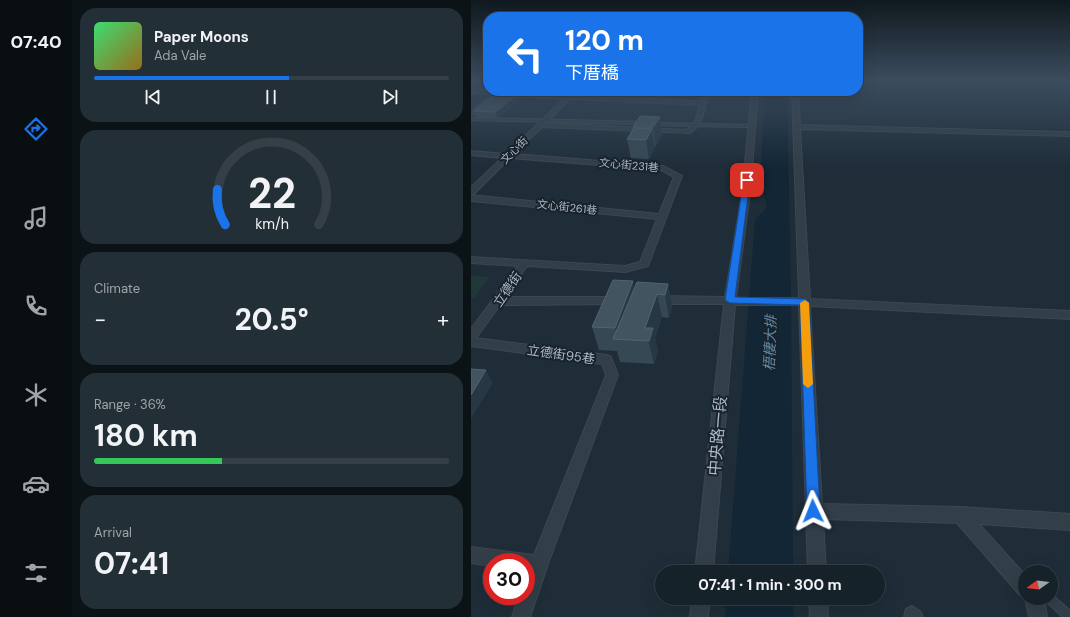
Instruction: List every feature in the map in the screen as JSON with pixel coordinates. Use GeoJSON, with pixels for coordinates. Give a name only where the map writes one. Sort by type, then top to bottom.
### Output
{"type":"FeatureCollection","features":[{"type":"Feature","properties":{"kind":"street","name":"文心街"},"geometry":{"type":"LineString","coordinates":[[471,192],[556,109]]}},
{"type":"Feature","properties":{"kind":"street"},"geometry":{"type":"LineString","coordinates":[[541,123],[688,132],[697,125],[702,109]]}},
{"type":"Feature","properties":{"kind":"street","name":"中央路一段"},"geometry":{"type":"LineString","coordinates":[[705,565],[730,300],[746,193],[752,109]]}},
{"type":"Feature","properties":{"kind":"street"},"geometry":{"type":"LineString","coordinates":[[796,109],[817,565]]}},
{"type":"Feature","properties":{"kind":"street"},"geometry":{"type":"LineString","coordinates":[[797,127],[1070,134]]}},
{"type":"Feature","properties":{"kind":"street"},"geometry":{"type":"LineString","coordinates":[[471,153],[508,156]]}},
{"type":"Feature","properties":{"kind":"street","name":"文心街231巷"},"geometry":{"type":"LineString","coordinates":[[508,156],[663,168],[677,176],[663,217],[644,264],[625,269],[524,264]]}},
{"type":"Feature","properties":{"kind":"street","name":"文心街261巷"},"geometry":{"type":"LineString","coordinates":[[471,198],[663,217]]}},
{"type":"Feature","properties":{"kind":"street","name":"立德街"},"geometry":{"type":"LineString","coordinates":[[471,260],[524,264],[499,301],[471,337]]}},
{"type":"Feature","properties":{"kind":"street"},"geometry":{"type":"LineString","coordinates":[[642,300],[805,302],[1070,314]]}},
{"type":"Feature","properties":{"kind":"street"},"geometry":{"type":"LineString","coordinates":[[499,301],[626,301]]}},
{"type":"Feature","properties":{"kind":"street","name":"立德街95巷"},"geometry":{"type":"LineString","coordinates":[[471,342],[607,360],[612,375],[566,491],[535,553]]}},
{"type":"Feature","properties":{"kind":"street"},"geometry":{"type":"LineString","coordinates":[[813,511],[961,515],[1070,522]]}},
{"type":"Feature","properties":{"kind":"street"},"geometry":{"type":"LineString","coordinates":[[961,515],[1018,575]]}},
{"type":"Feature","properties":{"kind":"street"},"geometry":{"type":"LineString","coordinates":[[471,555],[483,557]]}},
{"type":"Feature","properties":{"kind":"street"},"geometry":{"type":"LineString","coordinates":[[521,617],[523,605]]}},
{"type":"Feature","properties":{"kind":"street"},"geometry":{"type":"LineString","coordinates":[[699,617],[700,605]]}},
{"type":"Feature","properties":{"kind":"street"},"geometry":{"type":"LineString","coordinates":[[818,605],[819,617]]}},
{"type":"Feature","properties":{"kind":"street"},"geometry":{"type":"LineString","coordinates":[[1036,605],[1038,617]]}},
{"type":"Feature","properties":{"kind":"lane"},"geometry":{"type":"LineString","coordinates":[[471,119],[541,123]]}},
{"type":"Feature","properties":{"kind":"lane"},"geometry":{"type":"LineString","coordinates":[[697,125],[750,126]]}},
{"type":"Feature","properties":{"kind":"lane"},"geometry":{"type":"LineString","coordinates":[[1057,605],[1070,617]]}},
{"type":"Feature","properties":{"kind":"green space"},"geometry":{"type":"Polygon","coordinates":[[[471,276],[490,277],[474,298],[471,298],[471,276]]]}},
{"type":"Feature","properties":{"kind":"water","name":"梧棲大排"},"geometry":{"type":"Polygon","coordinates":[[[764,109],[787,109],[791,295],[793,565],[729,565],[755,220],[767,207],[760,180],[764,109]]]}},
{"type":"Feature","properties":{"kind":"water"},"geometry":{"type":"Polygon","coordinates":[[[726,605],[793,605],[794,617],[725,617],[726,605]]]}},
{"type":"Feature","properties":{"kind":"building"},"geometry":{"type":"Polygon","coordinates":[[[476,109],[499,109],[495,112],[473,111],[476,109]]]}},
{"type":"Feature","properties":{"kind":"building"},"geometry":{"type":"Polygon","coordinates":[[[640,116],[660,117],[653,127],[633,127],[640,116]]]}},
{"type":"Feature","properties":{"kind":"building"},"geometry":{"type":"Polygon","coordinates":[[[634,128],[652,129],[646,140],[627,139],[634,128]]]}},
{"type":"Feature","properties":{"kind":"building"},"geometry":{"type":"Polygon","coordinates":[[[613,280],[633,281],[615,328],[592,327],[613,280]]]}},
{"type":"Feature","properties":{"kind":"building"},"geometry":{"type":"Polygon","coordinates":[[[637,282],[668,284],[665,295],[657,294],[645,328],[653,328],[649,341],[613,339],[637,282]]]}},
{"type":"Feature","properties":{"kind":"building"},"geometry":{"type":"Polygon","coordinates":[[[471,369],[486,370],[471,395],[471,369]]]}},
{"type":"Feature","properties":{"kind":"waterway"},"geometry":{"type":"LineString","coordinates":[[817,126],[1070,131]]}},
{"type":"Feature","properties":{"kind":"slow traffic"},"geometry":{"type":"LineString","coordinates":[[805,303],[808,384]]}},
{"type":"Feature","properties":{"kind":"route"},"geometry":{"type":"LineString","coordinates":[[747,180],[730,300],[805,302],[813,511]]}}]}
